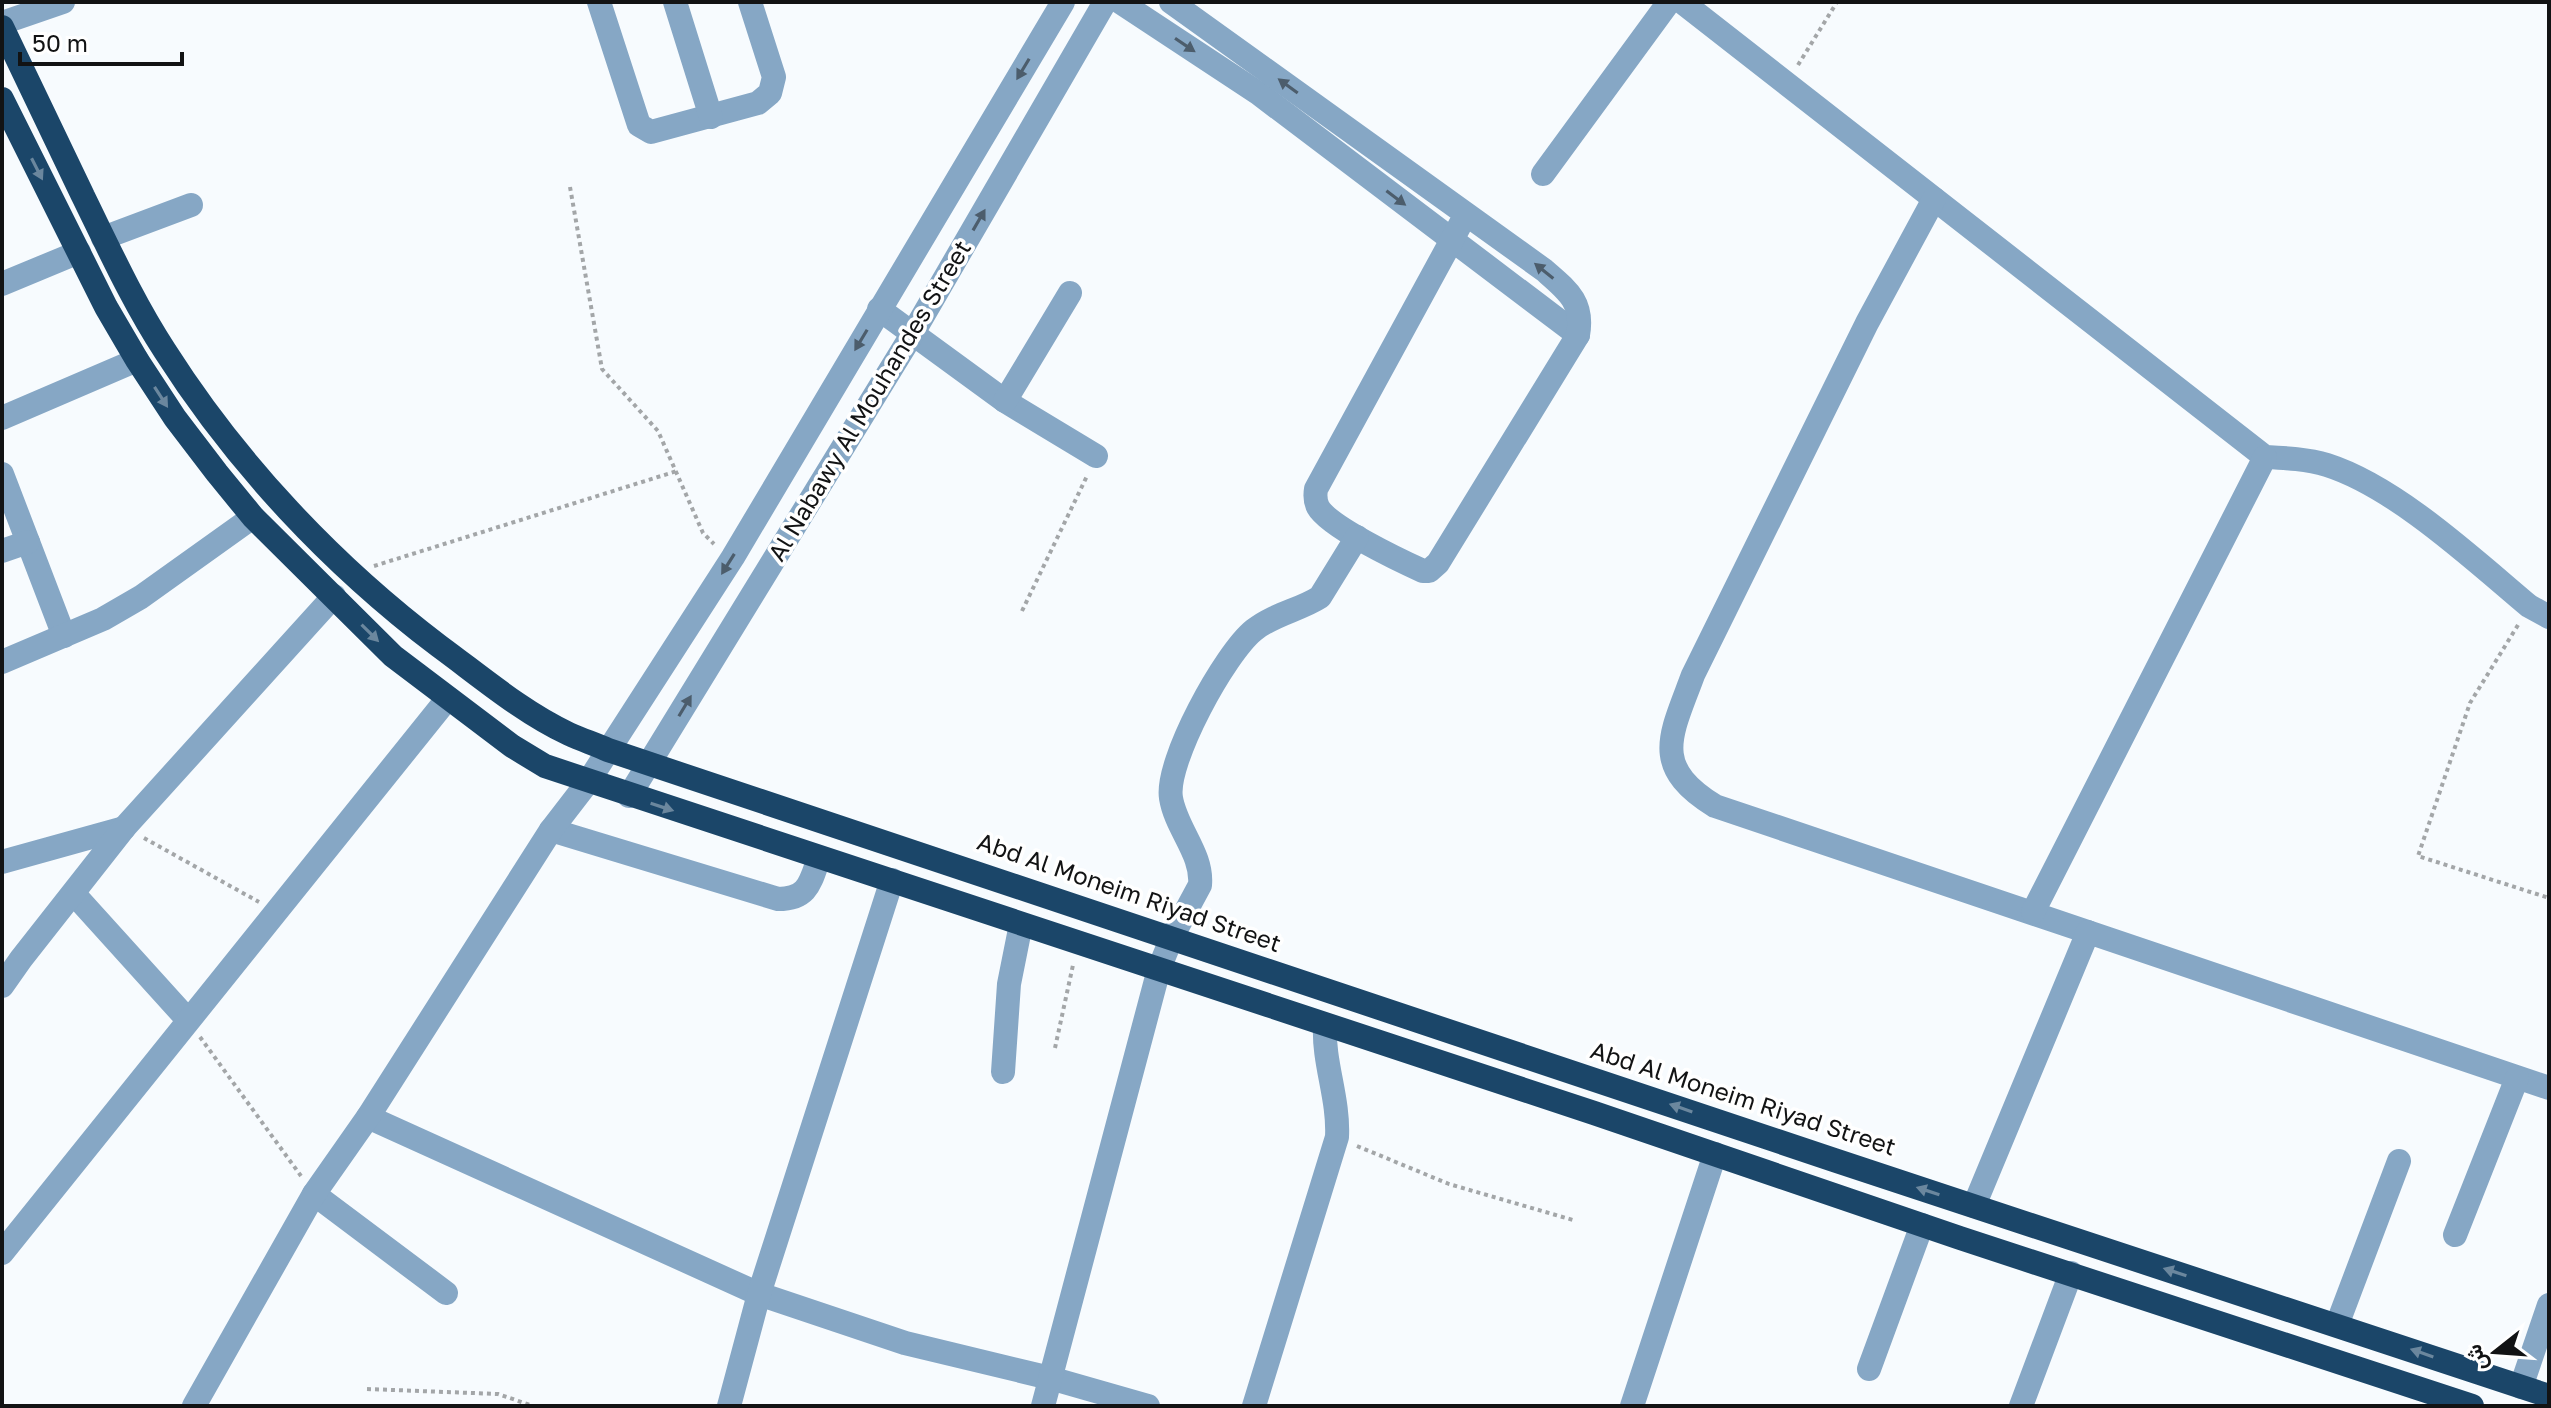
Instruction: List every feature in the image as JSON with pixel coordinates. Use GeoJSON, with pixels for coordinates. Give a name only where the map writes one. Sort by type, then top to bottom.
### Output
{"type":"FeatureCollection","features":[{"type":"Feature","properties":{"kind":"highway","name":"Abd Al Moneim Riyad Street"},"geometry":{"type":"LineString","coordinates":[[2,25],[103,238],[148,323],[200,403],[239,454],[281,502],[352,573],[412,625],[535,715],[568,734],[608,750],[1834,1160],[2549,1396]]}},
{"type":"Feature","properties":{"kind":"highway"},"geometry":{"type":"LineString","coordinates":[[2,99],[137,360],[175,418],[253,517],[393,656],[512,746],[545,766],[2472,1406]]}},
{"type":"Feature","properties":{"kind":"highway"},"geometry":{"type":"LineString","coordinates":[[1021,924],[1031,890]]}},
{"type":"Feature","properties":{"kind":"highway"},"geometry":{"type":"LineString","coordinates":[[1821,1190],[1834,1160]]}},
{"type":"Feature","properties":{"kind":"highway"},"geometry":{"type":"LineString","coordinates":[[1960,1238],[1974,1206]]}},
{"type":"Feature","properties":{"kind":"highway"},"geometry":{"type":"LineString","coordinates":[[2325,1357],[2337,1325]]}},
{"type":"Feature","properties":{"kind":"street"},"geometry":{"type":"LineString","coordinates":[[2,25],[63,2]]}},
{"type":"Feature","properties":{"kind":"street"},"geometry":{"type":"LineString","coordinates":[[599,2],[639,125],[644,130],[658,132],[758,103],[770,93],[774,77],[750,2]]}},
{"type":"Feature","properties":{"kind":"street"},"geometry":{"type":"LineString","coordinates":[[675,2],[711,117]]}},
{"type":"Feature","properties":{"kind":"street","name":"Al Nabawy Al Mouhandes Street"},"geometry":{"type":"LineString","coordinates":[[194,1406],[314,1194],[368,1117],[551,830],[588,782],[733,557],[1063,2]]}},
{"type":"Feature","properties":{"kind":"street"},"geometry":{"type":"LineString","coordinates":[[1171,2],[1544,270],[1575,301],[1579,312],[1578,335],[1434,568],[1423,571],[1327,518],[1315,497],[1316,489],[1466,214]]}},
{"type":"Feature","properties":{"kind":"street"},"geometry":{"type":"LineString","coordinates":[[1543,174],[1669,2]]}},
{"type":"Feature","properties":{"kind":"street"},"geometry":{"type":"LineString","coordinates":[[1682,2],[2265,457],[2325,464],[2382,492],[2411,510],[2539,611]]}},
{"type":"Feature","properties":{"kind":"street"},"geometry":{"type":"LineString","coordinates":[[1106,3],[1258,93],[1578,335]]}},
{"type":"Feature","properties":{"kind":"street","name":"Al Nabawy Al Mouhandes Street"},"geometry":{"type":"LineString","coordinates":[[629,796],[913,333],[1106,3]]}},
{"type":"Feature","properties":{"kind":"street"},"geometry":{"type":"LineString","coordinates":[[1308,131],[1319,108]]}},
{"type":"Feature","properties":{"kind":"street"},"geometry":{"type":"LineString","coordinates":[[1934,199],[1867,323],[1693,675],[1673,734],[1673,763],[1677,774],[1686,787],[1715,806],[2549,1088]]}},
{"type":"Feature","properties":{"kind":"street"},"geometry":{"type":"LineString","coordinates":[[103,238],[191,205]]}},
{"type":"Feature","properties":{"kind":"street"},"geometry":{"type":"LineString","coordinates":[[2,284],[79,252]]}},
{"type":"Feature","properties":{"kind":"street"},"geometry":{"type":"LineString","coordinates":[[1005,401],[1070,293]]}},
{"type":"Feature","properties":{"kind":"street"},"geometry":{"type":"LineString","coordinates":[[879,309],[1005,401],[1096,456]]}},
{"type":"Feature","properties":{"kind":"street"},"geometry":{"type":"LineString","coordinates":[[2,418],[137,360]]}},
{"type":"Feature","properties":{"kind":"street"},"geometry":{"type":"LineString","coordinates":[[2033,912],[2265,457]]}},
{"type":"Feature","properties":{"kind":"street"},"geometry":{"type":"LineString","coordinates":[[2,474],[64,636]]}},
{"type":"Feature","properties":{"kind":"street"},"geometry":{"type":"LineString","coordinates":[[2,662],[103,619],[141,597],[253,517]]}},
{"type":"Feature","properties":{"kind":"street"},"geometry":{"type":"LineString","coordinates":[[1043,1406],[1159,969],[1200,885],[1197,860],[1171,797],[1173,770],[1198,715],[1235,651],[1253,631],[1269,620],[1320,597],[1357,537]]}},
{"type":"Feature","properties":{"kind":"street"},"geometry":{"type":"LineString","coordinates":[[2,551],[28,542]]}},
{"type":"Feature","properties":{"kind":"street"},"geometry":{"type":"LineString","coordinates":[[2,986],[124,828],[334,596]]}},
{"type":"Feature","properties":{"kind":"street"},"geometry":{"type":"LineString","coordinates":[[2,1253],[448,698]]}},
{"type":"Feature","properties":{"kind":"street"},"geometry":{"type":"LineString","coordinates":[[2,862],[124,828]]}},
{"type":"Feature","properties":{"kind":"street"},"geometry":{"type":"LineString","coordinates":[[551,830],[778,899],[803,893],[819,858]]}},
{"type":"Feature","properties":{"kind":"street"},"geometry":{"type":"LineString","coordinates":[[729,1406],[759,1294],[892,880]]}},
{"type":"Feature","properties":{"kind":"street"},"geometry":{"type":"LineString","coordinates":[[74,894],[188,1020]]}},
{"type":"Feature","properties":{"kind":"street"},"geometry":{"type":"LineString","coordinates":[[1003,1072],[1009,984],[1021,924]]}},
{"type":"Feature","properties":{"kind":"street"},"geometry":{"type":"LineString","coordinates":[[1974,1206],[2088,932]]}},
{"type":"Feature","properties":{"kind":"street"},"geometry":{"type":"LineString","coordinates":[[1254,1406],[1337,1137],[1337,1106],[1324,1046],[1325,1025]]}},
{"type":"Feature","properties":{"kind":"street"},"geometry":{"type":"LineString","coordinates":[[2455,1235],[2517,1078]]}},
{"type":"Feature","properties":{"kind":"street"},"geometry":{"type":"LineString","coordinates":[[368,1117],[759,1294],[905,1343],[1050,1378],[1148,1406]]}},
{"type":"Feature","properties":{"kind":"street"},"geometry":{"type":"LineString","coordinates":[[1632,1406],[1715,1154]]}},
{"type":"Feature","properties":{"kind":"street"},"geometry":{"type":"LineString","coordinates":[[2337,1325],[2399,1161]]}},
{"type":"Feature","properties":{"kind":"street"},"geometry":{"type":"LineString","coordinates":[[314,1194],[446,1293]]}},
{"type":"Feature","properties":{"kind":"street"},"geometry":{"type":"LineString","coordinates":[[1869,1369],[1922,1225]]}},
{"type":"Feature","properties":{"kind":"street"},"geometry":{"type":"LineString","coordinates":[[2021,1406],[2071,1273]]}},
{"type":"Feature","properties":{"kind":"street"},"geometry":{"type":"LineString","coordinates":[[2521,1387],[2549,1305]]}},
{"type":"Feature","properties":{"kind":"path"},"geometry":{"type":"LineString","coordinates":[[1787,82],[1837,2]]}},
{"type":"Feature","properties":{"kind":"path"},"geometry":{"type":"LineString","coordinates":[[570,187],[602,369],[658,431],[703,533],[733,557]]}},
{"type":"Feature","properties":{"kind":"path"},"geometry":{"type":"LineString","coordinates":[[1022,611],[1096,456]]}},
{"type":"Feature","properties":{"kind":"path"},"geometry":{"type":"LineString","coordinates":[[352,573],[677,471]]}},
{"type":"Feature","properties":{"kind":"path"},"geometry":{"type":"LineString","coordinates":[[2539,611],[2470,703],[2418,856],[2549,898]]}},
{"type":"Feature","properties":{"kind":"path"},"geometry":{"type":"LineString","coordinates":[[124,828],[278,913]]}},
{"type":"Feature","properties":{"kind":"path"},"geometry":{"type":"LineString","coordinates":[[1055,1048],[1078,943]]}},
{"type":"Feature","properties":{"kind":"path"},"geometry":{"type":"LineString","coordinates":[[188,1020],[314,1194]]}},
{"type":"Feature","properties":{"kind":"path"},"geometry":{"type":"LineString","coordinates":[[1337,1137],[1449,1184],[1573,1220]]}},
{"type":"Feature","properties":{"kind":"path"},"geometry":{"type":"LineString","coordinates":[[367,1389],[498,1394],[533,1406]]}}]}
